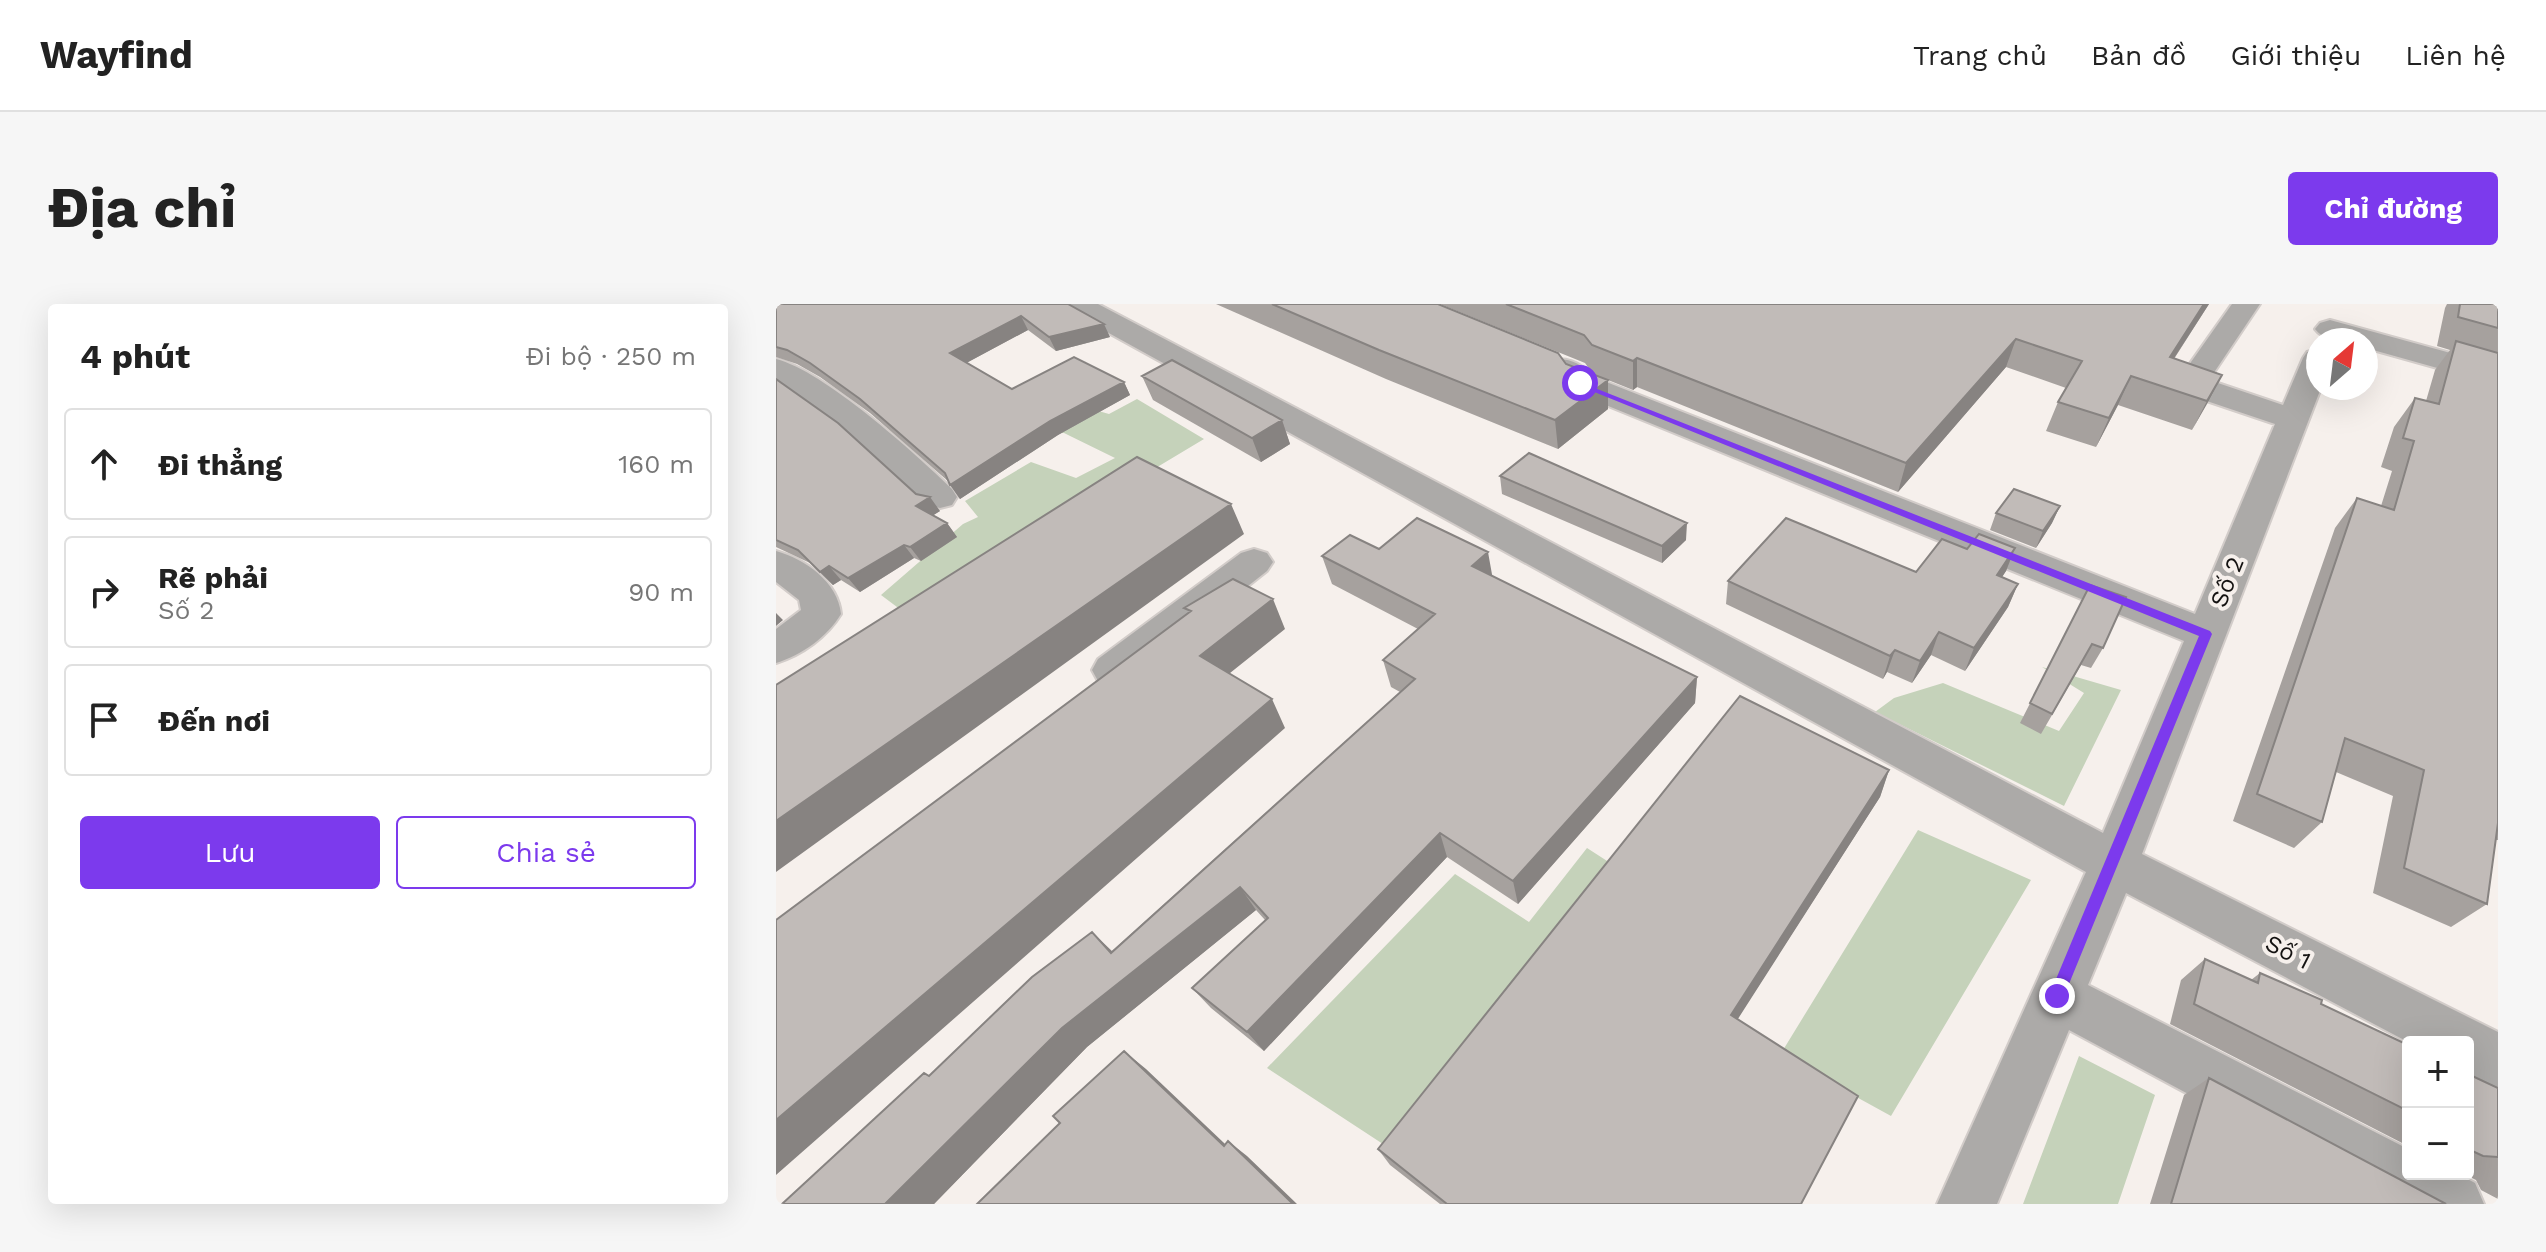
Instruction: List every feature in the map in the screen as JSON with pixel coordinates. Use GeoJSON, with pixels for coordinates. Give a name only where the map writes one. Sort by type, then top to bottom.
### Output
{"type":"FeatureCollection","features":[{"type":"Feature","properties":{"kind":"street","name":"Số 1"},"geometry":{"type":"LineString","coordinates":[[1077,304],[2114,863],[2450,1036]]}},
{"type":"Feature","properties":{"kind":"street"},"geometry":{"type":"LineString","coordinates":[[2246,304],[2194,379],[2194,384],[2293,419]]}},
{"type":"Feature","properties":{"kind":"street"},"geometry":{"type":"LineString","coordinates":[[2378,346],[2498,376]]}},
{"type":"Feature","properties":{"kind":"street"},"geometry":{"type":"LineString","coordinates":[[1532,356],[1573,373],[1580,383],[2206,634]]}},
{"type":"Feature","properties":{"kind":"street"},"geometry":{"type":"LineString","coordinates":[[776,368],[834,404],[894,452],[940,497]]}},
{"type":"Feature","properties":{"kind":"street","name":"Số 2"},"geometry":{"type":"LineString","coordinates":[[1967,1204],[2114,863],[2306,387]]}},
{"type":"Feature","properties":{"kind":"street"},"geometry":{"type":"LineString","coordinates":[[1078,696],[1254,562]]}},
{"type":"Feature","properties":{"kind":"street"},"geometry":{"type":"LineString","coordinates":[[776,564],[813,591],[822,604],[821,614],[812,623],[776,648]]}},
{"type":"Feature","properties":{"kind":"street"},"geometry":{"type":"LineString","coordinates":[[2057,996],[2454,1204]]}},
{"type":"Feature","properties":{"kind":"street"},"geometry":{"type":"LineString","coordinates":[[2474,1048],[2498,1061]]}},
{"type":"Feature","properties":{"kind":"green space"},"geometry":{"type":"Polygon","coordinates":[[[1137,399],[1204,439],[909,616],[881,595],[963,524],[978,517],[965,501],[1031,462],[1076,478],[1115,458],[1064,433],[1044,433],[1074,404],[1109,414],[1137,399]]]}},
{"type":"Feature","properties":{"kind":"green space"},"geometry":{"type":"Polygon","coordinates":[[[2042,667],[2121,690],[2064,806],[1875,712],[1894,698],[1943,683],[2059,731],[2084,693],[2042,667]]]}},
{"type":"Feature","properties":{"kind":"green space"},"geometry":{"type":"Polygon","coordinates":[[[1918,830],[2031,880],[1891,1116],[1780,1055],[1918,830]]]}},
{"type":"Feature","properties":{"kind":"green space"},"geometry":{"type":"Polygon","coordinates":[[[1587,848],[1618,868],[1386,1146],[1267,1068],[1455,874],[1529,922],[1587,848]]]}},
{"type":"Feature","properties":{"kind":"green space"},"geometry":{"type":"Polygon","coordinates":[[[2079,1056],[2155,1095],[2118,1204],[2023,1204],[2079,1056]]]}},
{"type":"Feature","properties":{"kind":"building"},"geometry":{"type":"Polygon","coordinates":[[[776,304],[1068,304],[1104,324],[1049,337],[1021,316],[950,353],[1012,389],[1074,357],[1124,382],[1050,421],[950,485],[945,473],[860,399],[810,363],[776,347],[776,304]]]}},
{"type":"Feature","properties":{"kind":"building"},"geometry":{"type":"Polygon","coordinates":[[[1272,304],[1438,304],[1558,353],[1566,364],[1608,380],[1555,420],[1272,304]]]}},
{"type":"Feature","properties":{"kind":"building"},"geometry":{"type":"Polygon","coordinates":[[[1506,304],[2204,304],[2170,357],[2222,375],[2207,401],[2131,376],[2109,418],[2058,402],[2082,361],[2016,339],[1906,463],[1637,358],[1633,361],[1592,345],[1584,335],[1506,304]]]}},
{"type":"Feature","properties":{"kind":"building"},"geometry":{"type":"Polygon","coordinates":[[[2460,304],[2498,304],[2498,328],[2458,317],[2460,304]]]}},
{"type":"Feature","properties":{"kind":"building"},"geometry":{"type":"Polygon","coordinates":[[[2456,341],[2498,353],[2498,823],[2487,904],[2404,868],[2424,770],[2345,738],[2322,822],[2257,794],[2357,498],[2394,510],[2414,441],[2403,438],[2415,398],[2439,404],[2456,341]]]}},
{"type":"Feature","properties":{"kind":"building"},"geometry":{"type":"Polygon","coordinates":[[[1172,360],[1282,420],[1252,438],[1142,376],[1172,360]]]}},
{"type":"Feature","properties":{"kind":"building"},"geometry":{"type":"Polygon","coordinates":[[[776,379],[838,423],[916,494],[930,497],[916,506],[947,523],[910,547],[904,545],[848,578],[829,566],[820,572],[798,550],[776,540],[776,379]]]}},
{"type":"Feature","properties":{"kind":"building"},"geometry":{"type":"Polygon","coordinates":[[[1529,453],[1687,523],[1662,546],[1500,476],[1529,453]]]}},
{"type":"Feature","properties":{"kind":"building"},"geometry":{"type":"Polygon","coordinates":[[[1137,457],[1231,504],[776,821],[776,685],[1137,457]]]}},
{"type":"Feature","properties":{"kind":"building"},"geometry":{"type":"Polygon","coordinates":[[[2014,489],[2060,506],[2043,531],[1996,513],[2014,489]]]}},
{"type":"Feature","properties":{"kind":"building"},"geometry":{"type":"Polygon","coordinates":[[[1417,518],[1488,552],[1472,566],[1697,677],[1513,881],[1440,833],[1247,1032],[1192,988],[1268,918],[1240,887],[1062,1028],[885,1204],[782,1204],[924,1073],[929,1076],[1032,977],[1092,932],[1111,953],[1415,679],[1383,660],[1435,614],[1322,556],[1350,535],[1379,549],[1417,518]]]}},
{"type":"Feature","properties":{"kind":"building"},"geometry":{"type":"Polygon","coordinates":[[[1786,518],[1916,572],[1942,539],[1967,549],[1979,534],[2015,548],[1997,575],[2018,584],[1974,648],[1939,632],[1920,661],[1895,650],[1890,656],[1728,581],[1786,518]]]}},
{"type":"Feature","properties":{"kind":"building"},"geometry":{"type":"Polygon","coordinates":[[[1233,579],[1273,599],[1200,656],[1272,699],[776,1120],[776,920],[1191,611],[1184,608],[1233,579]]]}},
{"type":"Feature","properties":{"kind":"building"},"geometry":{"type":"Polygon","coordinates":[[[2090,585],[2126,597],[2103,648],[2092,644],[2052,714],[2030,703],[2090,585]]]}},
{"type":"Feature","properties":{"kind":"building"},"geometry":{"type":"Polygon","coordinates":[[[1740,696],[1889,770],[1731,1015],[1858,1096],[1801,1204],[1447,1204],[1378,1149],[1740,696]]]}},
{"type":"Feature","properties":{"kind":"building"},"geometry":{"type":"Polygon","coordinates":[[[2205,959],[2258,983],[2260,973],[2322,1000],[2321,1004],[2402,1042],[2402,1108],[2194,1004],[2205,959]]]}},
{"type":"Feature","properties":{"kind":"building"},"geometry":{"type":"Polygon","coordinates":[[[1124,1051],[1224,1146],[1228,1141],[1293,1204],[977,1204],[1060,1123],[1053,1116],[1124,1051]]]}},
{"type":"Feature","properties":{"kind":"building"},"geometry":{"type":"Polygon","coordinates":[[[2474,1077],[2498,1088],[2498,1157],[2474,1152],[2474,1077]]]}},
{"type":"Feature","properties":{"kind":"building"},"geometry":{"type":"Polygon","coordinates":[[[2209,1078],[2446,1204],[2171,1204],[2209,1078]]]}},
{"type":"Feature","properties":{"kind":"route"},"geometry":{"type":"LineString","coordinates":[[1580,383],[2206,634],[2057,996]]}}]}
